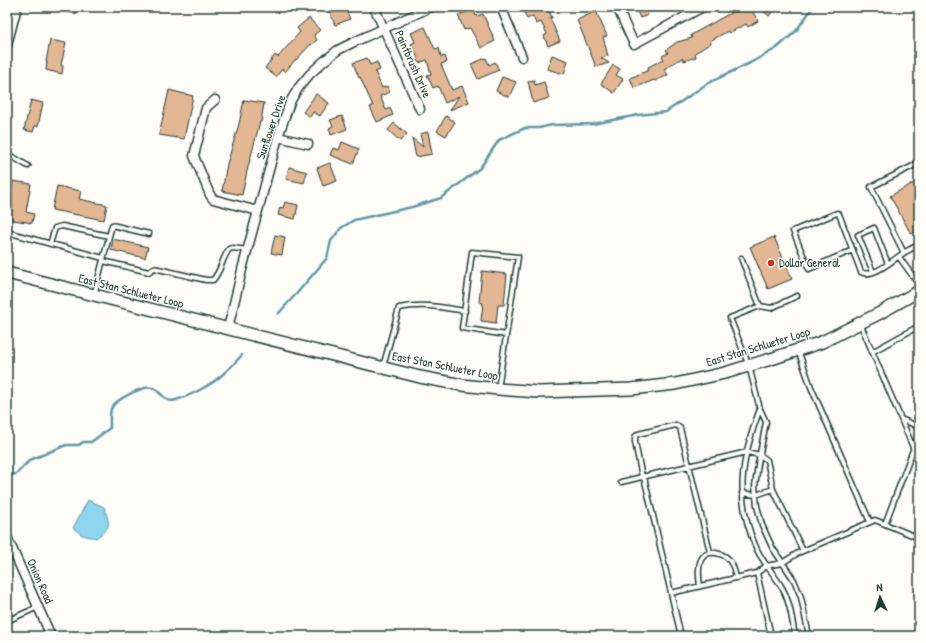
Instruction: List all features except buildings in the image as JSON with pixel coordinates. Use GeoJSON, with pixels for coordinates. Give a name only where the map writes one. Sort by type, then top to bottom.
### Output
{"type":"FeatureCollection","features":[{"type":"Feature","properties":{"kind":"main road","name":"East Stan Schlueter Loop"},"geometry":{"type":"LineString","coordinates":[[7,273],[383,368],[455,383],[498,390],[539,392],[631,388],[675,384],[725,373],[822,342],[860,323],[919,290]]}},
{"type":"Feature","properties":{"kind":"street"},"geometry":{"type":"LineString","coordinates":[[7,45],[17,7]]}},
{"type":"Feature","properties":{"kind":"street","name":"Paintbrush Drive"},"geometry":{"type":"LineString","coordinates":[[374,7],[420,109]]}},
{"type":"Feature","properties":{"kind":"street","name":"Sunflower Drive"},"geometry":{"type":"LineString","coordinates":[[228,328],[247,250],[278,137],[290,102],[310,74],[338,50],[431,7]]}},
{"type":"Feature","properties":{"kind":"street"},"geometry":{"type":"LineString","coordinates":[[501,7],[522,57]]}},
{"type":"Feature","properties":{"kind":"street"},"geometry":{"type":"LineString","coordinates":[[617,7],[634,44],[703,7]]}},
{"type":"Feature","properties":{"kind":"street"},"geometry":{"type":"LineString","coordinates":[[215,100],[206,108],[194,151],[194,160],[212,199],[258,211]]}},
{"type":"Feature","properties":{"kind":"street"},"geometry":{"type":"LineString","coordinates":[[278,137],[308,144]]}},
{"type":"Feature","properties":{"kind":"street","name":"Onion Road"},"geometry":{"type":"LineString","coordinates":[[7,537],[51,636]]}},
{"type":"Feature","properties":{"kind":"lane"},"geometry":{"type":"LineString","coordinates":[[7,157],[13,158],[28,166]]}},
{"type":"Feature","properties":{"kind":"lane"},"geometry":{"type":"LineString","coordinates":[[904,252],[871,187],[919,163]]}},
{"type":"Feature","properties":{"kind":"lane"},"geometry":{"type":"LineString","coordinates":[[853,250],[809,268],[793,231],[837,213],[839,214],[853,250],[861,272],[869,274],[888,264],[904,252],[919,245]]}},
{"type":"Feature","properties":{"kind":"lane"},"geometry":{"type":"LineString","coordinates":[[94,295],[112,225],[149,234]]}},
{"type":"Feature","properties":{"kind":"lane"},"geometry":{"type":"LineString","coordinates":[[50,244],[55,228],[62,226],[109,236]]}},
{"type":"Feature","properties":{"kind":"lane"},"geometry":{"type":"LineString","coordinates":[[873,272],[858,235],[874,228],[888,264]]}},
{"type":"Feature","properties":{"kind":"lane"},"geometry":{"type":"LineString","coordinates":[[7,232],[149,272],[154,268],[206,280],[213,280],[218,274],[225,255],[229,249],[247,250]]}},
{"type":"Feature","properties":{"kind":"lane"},"geometry":{"type":"LineString","coordinates":[[498,390],[518,257],[472,252],[462,328],[506,335]]}},
{"type":"Feature","properties":{"kind":"lane"},"geometry":{"type":"LineString","coordinates":[[899,257],[919,290]]}},
{"type":"Feature","properties":{"kind":"lane"},"geometry":{"type":"LineString","coordinates":[[741,258],[760,306]]}},
{"type":"Feature","properties":{"kind":"lane"},"geometry":{"type":"LineString","coordinates":[[797,296],[770,308],[760,306],[730,318],[749,366],[760,409],[766,422],[755,486],[762,525],[772,547],[794,580],[801,597],[809,636]]}},
{"type":"Feature","properties":{"kind":"lane"},"geometry":{"type":"LineString","coordinates":[[383,368],[399,308],[414,305],[427,305],[465,310]]}},
{"type":"Feature","properties":{"kind":"lane"},"geometry":{"type":"LineString","coordinates":[[860,323],[914,450]]}},
{"type":"Feature","properties":{"kind":"lane"},"geometry":{"type":"LineString","coordinates":[[872,352],[919,326]]}},
{"type":"Feature","properties":{"kind":"lane"},"geometry":{"type":"LineString","coordinates":[[798,350],[811,387],[870,522]]}},
{"type":"Feature","properties":{"kind":"lane"},"geometry":{"type":"LineString","coordinates":[[760,409],[751,434],[747,452],[742,482],[742,494],[747,524],[755,546],[766,566],[786,595],[795,636]]}},
{"type":"Feature","properties":{"kind":"lane"},"geometry":{"type":"LineString","coordinates":[[901,419],[919,427]]}},
{"type":"Feature","properties":{"kind":"lane"},"geometry":{"type":"LineString","coordinates":[[681,636],[635,442],[635,437],[638,434],[676,425],[680,428],[710,552]]}},
{"type":"Feature","properties":{"kind":"lane"},"geometry":{"type":"LineString","coordinates":[[885,524],[919,434]]}},
{"type":"Feature","properties":{"kind":"lane"},"geometry":{"type":"LineString","coordinates":[[621,482],[747,452],[760,455],[767,460],[773,489],[803,551]]}},
{"type":"Feature","properties":{"kind":"lane"},"geometry":{"type":"LineString","coordinates":[[742,494],[756,495],[773,489]]}},
{"type":"Feature","properties":{"kind":"lane"},"geometry":{"type":"LineString","coordinates":[[671,593],[757,573],[766,566],[782,563],[803,551],[875,520],[919,538]]}},
{"type":"Feature","properties":{"kind":"lane"},"geometry":{"type":"LineString","coordinates":[[700,586],[698,576],[699,563],[703,556],[710,552],[719,553],[727,558],[732,564],[736,578]]}},
{"type":"Feature","properties":{"kind":"lane"},"geometry":{"type":"LineString","coordinates":[[757,573],[771,636]]}},
{"type":"Feature","properties":{"kind":"lane"},"geometry":{"type":"LineString","coordinates":[[7,621],[39,607]]}},
{"type":"Feature","properties":{"kind":"water"},"geometry":{"type":"Polygon","coordinates":[[[88,500],[104,507],[108,518],[107,528],[96,538],[82,535],[73,528],[88,500]]]}},
{"type":"Feature","properties":{"kind":"waterway"},"geometry":{"type":"LineString","coordinates":[[278,314],[327,258],[331,241],[341,228],[354,220],[412,207],[441,198],[480,168],[499,140],[525,128],[539,128],[552,125],[593,124],[638,115],[666,112],[708,83],[777,48],[796,31],[813,7]]}},
{"type":"Feature","properties":{"kind":"waterway"},"geometry":{"type":"LineString","coordinates":[[7,476],[16,474],[30,460],[66,445],[79,445],[83,442],[91,442],[110,428],[110,414],[112,407],[119,400],[131,393],[153,388],[166,399],[172,401],[188,396],[212,383],[230,368],[242,355]]}},
{"type":"Feature","properties":{"kind":"place","name":"Dollar General"},"geometry":{"type":"Point","coordinates":[771,263]}}]}
